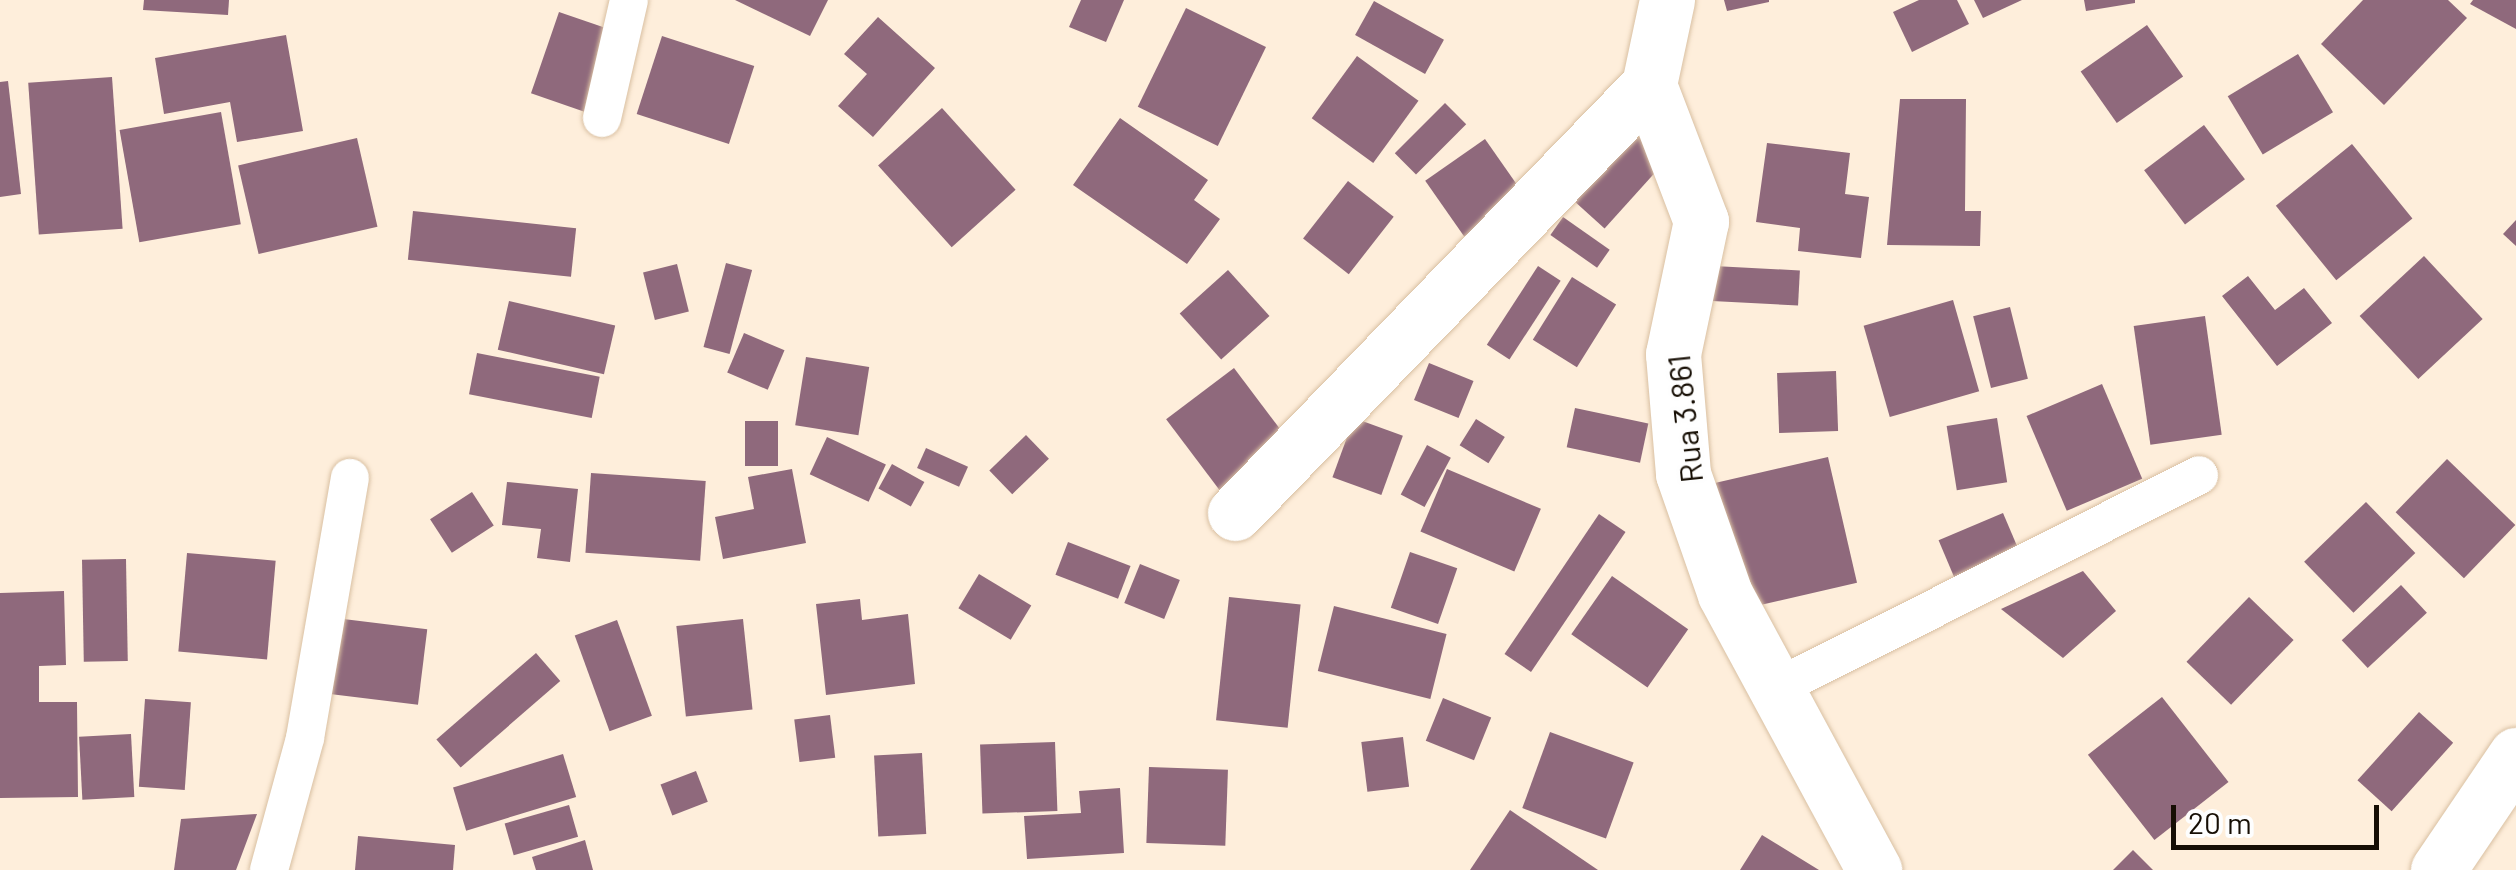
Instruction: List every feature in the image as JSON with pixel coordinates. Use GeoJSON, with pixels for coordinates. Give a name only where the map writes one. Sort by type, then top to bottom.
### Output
{"type":"FeatureCollection","features":[{"type":"Feature","properties":{"kind":"street"},"geometry":{"type":"LineString","coordinates":[[1235,513],[1649,86],[1667,0]]}},
{"type":"Feature","properties":{"kind":"street","name":"Rua 3.861"},"geometry":{"type":"LineString","coordinates":[[1649,86],[1700,221],[1673,354],[1683,474],[1772,690],[1874,870]]}},
{"type":"Feature","properties":{"kind":"street"},"geometry":{"type":"LineString","coordinates":[[2438,870],[2516,755]]}},
{"type":"Feature","properties":{"kind":"lane"},"geometry":{"type":"LineString","coordinates":[[602,118],[629,0]]}},
{"type":"Feature","properties":{"kind":"lane"},"geometry":{"type":"LineString","coordinates":[[1772,690],[2199,475]]}},
{"type":"Feature","properties":{"kind":"lane"},"geometry":{"type":"LineString","coordinates":[[269,870],[305,738],[350,478]]}},
{"type":"Feature","properties":{"kind":"building"},"geometry":{"type":"Polygon","coordinates":[[[144,0],[229,0],[228,15],[143,10],[144,0]]]}},
{"type":"Feature","properties":{"kind":"building"},"geometry":{"type":"Polygon","coordinates":[[[735,0],[828,0],[810,36],[735,0]]]}},
{"type":"Feature","properties":{"kind":"building"},"geometry":{"type":"Polygon","coordinates":[[[1081,0],[1124,0],[1106,42],[1069,27],[1081,0]]]}},
{"type":"Feature","properties":{"kind":"building"},"geometry":{"type":"Polygon","coordinates":[[[1724,0],[1769,0],[1769,2],[1727,11],[1724,0]]]}},
{"type":"Feature","properties":{"kind":"building"},"geometry":{"type":"Polygon","coordinates":[[[1919,0],[1957,0],[1969,24],[1912,52],[1893,12],[1919,0]]]}},
{"type":"Feature","properties":{"kind":"building"},"geometry":{"type":"Polygon","coordinates":[[[1974,0],[2022,0],[1983,18],[1974,0]]]}},
{"type":"Feature","properties":{"kind":"building"},"geometry":{"type":"Polygon","coordinates":[[[2084,0],[2135,0],[2135,3],[2086,11],[2084,0]]]}},
{"type":"Feature","properties":{"kind":"building"},"geometry":{"type":"Polygon","coordinates":[[[2363,0],[2448,0],[2467,18],[2384,105],[2321,44],[2363,0]]]}},
{"type":"Feature","properties":{"kind":"building"},"geometry":{"type":"Polygon","coordinates":[[[2473,0],[2516,0],[2516,29],[2470,4],[2473,0]]]}},
{"type":"Feature","properties":{"kind":"building"},"geometry":{"type":"Polygon","coordinates":[[[1374,1],[1444,40],[1425,74],[1355,35],[1374,1]]]}},
{"type":"Feature","properties":{"kind":"building"},"geometry":{"type":"Polygon","coordinates":[[[1186,8],[1266,47],[1218,146],[1138,107],[1186,8]]]}},
{"type":"Feature","properties":{"kind":"building"},"geometry":{"type":"Polygon","coordinates":[[[559,12],[617,32],[589,113],[531,93],[559,12]]]}},
{"type":"Feature","properties":{"kind":"building"},"geometry":{"type":"Polygon","coordinates":[[[878,17],[935,68],[873,137],[838,106],[867,74],[844,54],[878,17]]]}},
{"type":"Feature","properties":{"kind":"building"},"geometry":{"type":"Polygon","coordinates":[[[2147,25],[2183,77],[2117,123],[2081,71],[2147,25]]]}},
{"type":"Feature","properties":{"kind":"building"},"geometry":{"type":"Polygon","coordinates":[[[286,35],[303,131],[237,142],[230,102],[164,114],[155,58],[286,35]]]}},
{"type":"Feature","properties":{"kind":"building"},"geometry":{"type":"Polygon","coordinates":[[[662,36],[754,66],[729,144],[637,114],[662,36]]]}},
{"type":"Feature","properties":{"kind":"building"},"geometry":{"type":"Polygon","coordinates":[[[2298,54],[2333,112],[2263,155],[2228,96],[2298,54]]]}},
{"type":"Feature","properties":{"kind":"building"},"geometry":{"type":"Polygon","coordinates":[[[1357,56],[1418,101],[1373,163],[1312,118],[1357,56]]]}},
{"type":"Feature","properties":{"kind":"building"},"geometry":{"type":"Polygon","coordinates":[[[112,77],[123,229],[39,234],[28,83],[112,77]]]}},
{"type":"Feature","properties":{"kind":"building"},"geometry":{"type":"Polygon","coordinates":[[[8,81],[21,194],[0,197],[0,82],[8,81]]]}},
{"type":"Feature","properties":{"kind":"building"},"geometry":{"type":"Polygon","coordinates":[[[1900,99],[1966,99],[1965,211],[1981,211],[1980,246],[1887,245],[1900,99]]]}},
{"type":"Feature","properties":{"kind":"building"},"geometry":{"type":"Polygon","coordinates":[[[1445,103],[1466,124],[1416,174],[1395,153],[1445,103]]]}},
{"type":"Feature","properties":{"kind":"building"},"geometry":{"type":"Polygon","coordinates":[[[942,108],[1016,190],[952,247],[878,166],[942,108]]]}},
{"type":"Feature","properties":{"kind":"building"},"geometry":{"type":"Polygon","coordinates":[[[221,112],[241,224],[139,242],[120,130],[221,112]]]}},
{"type":"Feature","properties":{"kind":"building"},"geometry":{"type":"Polygon","coordinates":[[[1120,118],[1208,180],[1194,200],[1220,219],[1187,264],[1073,185],[1120,118]]]}},
{"type":"Feature","properties":{"kind":"building"},"geometry":{"type":"Polygon","coordinates":[[[1626,124],[1666,160],[1605,229],[1564,192],[1626,124]]]}},
{"type":"Feature","properties":{"kind":"building"},"geometry":{"type":"Polygon","coordinates":[[[2204,125],[2245,179],[2185,224],[2144,170],[2204,125]]]}},
{"type":"Feature","properties":{"kind":"building"},"geometry":{"type":"Polygon","coordinates":[[[357,138],[377,227],[259,254],[238,165],[357,138]]]}},
{"type":"Feature","properties":{"kind":"building"},"geometry":{"type":"Polygon","coordinates":[[[1485,139],[1524,195],[1464,237],[1425,181],[1485,139]]]}},
{"type":"Feature","properties":{"kind":"building"},"geometry":{"type":"Polygon","coordinates":[[[1767,143],[1850,153],[1845,194],[1869,197],[1861,258],[1798,251],[1800,228],[1756,222],[1767,143]]]}},
{"type":"Feature","properties":{"kind":"building"},"geometry":{"type":"Polygon","coordinates":[[[2352,144],[2412,219],[2336,280],[2276,206],[2352,144]]]}},
{"type":"Feature","properties":{"kind":"building"},"geometry":{"type":"Polygon","coordinates":[[[1348,181],[1394,217],[1349,274],[1303,239],[1348,181]]]}},
{"type":"Feature","properties":{"kind":"building"},"geometry":{"type":"Polygon","coordinates":[[[413,211],[576,228],[571,277],[408,260],[413,211]]]}},
{"type":"Feature","properties":{"kind":"building"},"geometry":{"type":"Polygon","coordinates":[[[1563,217],[1610,250],[1597,268],[1550,235],[1563,217]]]}},
{"type":"Feature","properties":{"kind":"building"},"geometry":{"type":"Polygon","coordinates":[[[2516,220],[2516,246],[2503,234],[2516,220]]]}},
{"type":"Feature","properties":{"kind":"building"},"geometry":{"type":"Polygon","coordinates":[[[2424,256],[2483,319],[2418,379],[2360,316],[2424,256]]]}},
{"type":"Feature","properties":{"kind":"building"},"geometry":{"type":"Polygon","coordinates":[[[726,263],[752,270],[730,354],[703,347],[726,263]]]}},
{"type":"Feature","properties":{"kind":"building"},"geometry":{"type":"Polygon","coordinates":[[[677,264],[689,312],[655,320],[643,272],[677,264]]]}},
{"type":"Feature","properties":{"kind":"building"},"geometry":{"type":"Polygon","coordinates":[[[1538,266],[1561,281],[1509,360],[1487,345],[1538,266]]]}},
{"type":"Feature","properties":{"kind":"building"},"geometry":{"type":"Polygon","coordinates":[[[1714,266],[1800,271],[1798,305],[1712,301],[1714,266]]]}},
{"type":"Feature","properties":{"kind":"building"},"geometry":{"type":"Polygon","coordinates":[[[1228,270],[1269,316],[1221,360],[1180,313],[1228,270]]]}},
{"type":"Feature","properties":{"kind":"building"},"geometry":{"type":"Polygon","coordinates":[[[2248,276],[2275,310],[2304,288],[2332,323],[2277,366],[2222,296],[2248,276]]]}},
{"type":"Feature","properties":{"kind":"building"},"geometry":{"type":"Polygon","coordinates":[[[1572,277],[1616,305],[1577,367],[1533,340],[1572,277]]]}},
{"type":"Feature","properties":{"kind":"building"},"geometry":{"type":"Polygon","coordinates":[[[1953,300],[1979,391],[1890,417],[1864,326],[1953,300]]]}},
{"type":"Feature","properties":{"kind":"building"},"geometry":{"type":"Polygon","coordinates":[[[509,301],[615,326],[604,374],[498,350],[509,301]]]}},
{"type":"Feature","properties":{"kind":"building"},"geometry":{"type":"Polygon","coordinates":[[[2010,307],[2028,379],[1991,388],[1973,316],[2010,307]]]}},
{"type":"Feature","properties":{"kind":"building"},"geometry":{"type":"Polygon","coordinates":[[[2205,316],[2222,435],[2150,445],[2134,326],[2205,316]]]}},
{"type":"Feature","properties":{"kind":"building"},"geometry":{"type":"Polygon","coordinates":[[[744,333],[785,350],[768,390],[727,373],[744,333]]]}},
{"type":"Feature","properties":{"kind":"building"},"geometry":{"type":"Polygon","coordinates":[[[477,353],[600,377],[592,418],[469,394],[477,353]]]}},
{"type":"Feature","properties":{"kind":"building"},"geometry":{"type":"Polygon","coordinates":[[[806,357],[869,367],[858,435],[795,425],[806,357]]]}},
{"type":"Feature","properties":{"kind":"building"},"geometry":{"type":"Polygon","coordinates":[[[1429,363],[1474,381],[1459,418],[1414,400],[1429,363]]]}},
{"type":"Feature","properties":{"kind":"building"},"geometry":{"type":"Polygon","coordinates":[[[1234,368],[1294,447],[1226,498],[1166,419],[1234,368]]]}},
{"type":"Feature","properties":{"kind":"building"},"geometry":{"type":"Polygon","coordinates":[[[1836,371],[1838,431],[1779,433],[1777,373],[1836,371]]]}},
{"type":"Feature","properties":{"kind":"building"},"geometry":{"type":"Polygon","coordinates":[[[2102,384],[2142,479],[2067,511],[2027,416],[2102,384]]]}},
{"type":"Feature","properties":{"kind":"building"},"geometry":{"type":"Polygon","coordinates":[[[1575,408],[1648,424],[1640,463],[1567,447],[1575,408]]]}},
{"type":"Feature","properties":{"kind":"building"},"geometry":{"type":"Polygon","coordinates":[[[1354,418],[1403,436],[1381,495],[1332,477],[1354,418]]]}},
{"type":"Feature","properties":{"kind":"building"},"geometry":{"type":"Polygon","coordinates":[[[1997,418],[2007,482],[1957,490],[1947,426],[1997,418]]]}},
{"type":"Feature","properties":{"kind":"building"},"geometry":{"type":"Polygon","coordinates":[[[1476,419],[1505,437],[1488,463],[1460,445],[1476,419]]]}},
{"type":"Feature","properties":{"kind":"building"},"geometry":{"type":"Polygon","coordinates":[[[745,421],[778,421],[778,466],[745,466],[745,421]]]}},
{"type":"Feature","properties":{"kind":"building"},"geometry":{"type":"Polygon","coordinates":[[[1026,435],[1049,459],[1012,494],[989,470],[1026,435]]]}},
{"type":"Feature","properties":{"kind":"building"},"geometry":{"type":"Polygon","coordinates":[[[827,437],[886,464],[869,502],[810,474],[827,437]]]}},
{"type":"Feature","properties":{"kind":"building"},"geometry":{"type":"Polygon","coordinates":[[[1427,445],[1451,458],[1425,507],[1401,494],[1427,445]]]}},
{"type":"Feature","properties":{"kind":"building"},"geometry":{"type":"Polygon","coordinates":[[[926,448],[968,467],[959,487],[917,468],[926,448]]]}},
{"type":"Feature","properties":{"kind":"building"},"geometry":{"type":"Polygon","coordinates":[[[1828,457],[1857,583],[1744,609],[1715,483],[1828,457]]]}},
{"type":"Feature","properties":{"kind":"building"},"geometry":{"type":"Polygon","coordinates":[[[2447,459],[2515,525],[2464,578],[2396,512],[2447,459]]]}},
{"type":"Feature","properties":{"kind":"building"},"geometry":{"type":"Polygon","coordinates":[[[892,464],[924,482],[911,506],[878,488],[892,464]]]}},
{"type":"Feature","properties":{"kind":"building"},"geometry":{"type":"Polygon","coordinates":[[[792,469],[806,543],[723,559],[715,517],[754,509],[748,477],[792,469]]]}},
{"type":"Feature","properties":{"kind":"building"},"geometry":{"type":"Polygon","coordinates":[[[1447,469],[1541,509],[1514,571],[1420,532],[1447,469]]]}},
{"type":"Feature","properties":{"kind":"building"},"geometry":{"type":"Polygon","coordinates":[[[591,473],[706,481],[700,561],[585,553],[591,473]]]}},
{"type":"Feature","properties":{"kind":"building"},"geometry":{"type":"Polygon","coordinates":[[[507,482],[578,489],[570,562],[537,558],[541,529],[502,525],[507,482]]]}},
{"type":"Feature","properties":{"kind":"building"},"geometry":{"type":"Polygon","coordinates":[[[472,492],[494,526],[452,553],[430,519],[472,492]]]}},
{"type":"Feature","properties":{"kind":"building"},"geometry":{"type":"Polygon","coordinates":[[[2366,502],[2415,553],[2353,613],[2304,562],[2366,502]]]}},
{"type":"Feature","properties":{"kind":"building"},"geometry":{"type":"Polygon","coordinates":[[[2003,513],[2021,555],[1957,583],[1939,540],[2003,513]]]}},
{"type":"Feature","properties":{"kind":"building"},"geometry":{"type":"Polygon","coordinates":[[[1599,514],[1626,532],[1531,672],[1504,654],[1599,514]]]}},
{"type":"Feature","properties":{"kind":"building"},"geometry":{"type":"Polygon","coordinates":[[[1068,542],[1131,566],[1118,599],[1055,575],[1068,542]]]}},
{"type":"Feature","properties":{"kind":"building"},"geometry":{"type":"Polygon","coordinates":[[[1410,552],[1457,568],[1438,624],[1391,608],[1410,552]]]}},
{"type":"Feature","properties":{"kind":"building"},"geometry":{"type":"Polygon","coordinates":[[[187,553],[276,561],[267,659],[178,652],[187,553]]]}},
{"type":"Feature","properties":{"kind":"building"},"geometry":{"type":"Polygon","coordinates":[[[126,559],[128,661],[84,662],[82,560],[126,559]]]}},
{"type":"Feature","properties":{"kind":"building"},"geometry":{"type":"Polygon","coordinates":[[[1140,564],[1180,580],[1164,619],[1124,603],[1140,564]]]}},
{"type":"Feature","properties":{"kind":"building"},"geometry":{"type":"Polygon","coordinates":[[[2083,571],[2116,611],[2063,658],[2001,609],[2083,571]]]}},
{"type":"Feature","properties":{"kind":"building"},"geometry":{"type":"Polygon","coordinates":[[[979,574],[1031,605],[1011,640],[958,608],[979,574]]]}},
{"type":"Feature","properties":{"kind":"building"},"geometry":{"type":"Polygon","coordinates":[[[1612,576],[1688,629],[1647,688],[1571,634],[1612,576]]]}},
{"type":"Feature","properties":{"kind":"building"},"geometry":{"type":"Polygon","coordinates":[[[2401,585],[2427,613],[2368,668],[2342,640],[2401,585]]]}},
{"type":"Feature","properties":{"kind":"building"},"geometry":{"type":"Polygon","coordinates":[[[64,591],[66,665],[39,666],[39,702],[77,702],[78,797],[0,798],[0,593],[64,591]]]}},
{"type":"Feature","properties":{"kind":"building"},"geometry":{"type":"Polygon","coordinates":[[[1229,597],[1301,605],[1288,728],[1216,720],[1229,597]]]}},
{"type":"Feature","properties":{"kind":"building"},"geometry":{"type":"Polygon","coordinates":[[[2249,597],[2294,640],[2231,705],[2186,662],[2249,597]]]}},
{"type":"Feature","properties":{"kind":"building"},"geometry":{"type":"Polygon","coordinates":[[[860,599],[862,620],[908,614],[915,684],[826,695],[816,604],[860,599]]]}},
{"type":"Feature","properties":{"kind":"building"},"geometry":{"type":"Polygon","coordinates":[[[1334,606],[1447,634],[1430,699],[1318,671],[1334,606]]]}},
{"type":"Feature","properties":{"kind":"building"},"geometry":{"type":"Polygon","coordinates":[[[327,617],[427,629],[418,705],[318,692],[327,617]]]}},
{"type":"Feature","properties":{"kind":"building"},"geometry":{"type":"Polygon","coordinates":[[[743,619],[753,710],[686,717],[676,626],[743,619]]]}},
{"type":"Feature","properties":{"kind":"building"},"geometry":{"type":"Polygon","coordinates":[[[617,620],[652,716],[610,731],[575,635],[617,620]]]}},
{"type":"Feature","properties":{"kind":"building"},"geometry":{"type":"Polygon","coordinates":[[[536,653],[560,681],[461,768],[436,740],[536,653]]]}},
{"type":"Feature","properties":{"kind":"building"},"geometry":{"type":"Polygon","coordinates":[[[2162,697],[2228,782],[2154,840],[2088,755],[2162,697]]]}},
{"type":"Feature","properties":{"kind":"building"},"geometry":{"type":"Polygon","coordinates":[[[1443,698],[1491,717],[1474,760],[1426,741],[1443,698]]]}},
{"type":"Feature","properties":{"kind":"building"},"geometry":{"type":"Polygon","coordinates":[[[145,699],[191,702],[185,790],[139,787],[145,699]]]}},
{"type":"Feature","properties":{"kind":"building"},"geometry":{"type":"Polygon","coordinates":[[[2419,712],[2453,743],[2392,811],[2357,780],[2419,712]]]}},
{"type":"Feature","properties":{"kind":"building"},"geometry":{"type":"Polygon","coordinates":[[[830,715],[835,758],[800,762],[794,719],[830,715]]]}},
{"type":"Feature","properties":{"kind":"building"},"geometry":{"type":"Polygon","coordinates":[[[1550,732],[1634,762],[1606,839],[1522,808],[1550,732]]]}},
{"type":"Feature","properties":{"kind":"building"},"geometry":{"type":"Polygon","coordinates":[[[131,734],[134,797],[82,800],[79,737],[131,734]]]}},
{"type":"Feature","properties":{"kind":"building"},"geometry":{"type":"Polygon","coordinates":[[[1403,737],[1409,787],[1367,792],[1361,742],[1403,737]]]}},
{"type":"Feature","properties":{"kind":"building"},"geometry":{"type":"Polygon","coordinates":[[[1055,742],[1057,811],[982,814],[980,745],[1055,742]]]}},
{"type":"Feature","properties":{"kind":"building"},"geometry":{"type":"Polygon","coordinates":[[[922,753],[926,834],[878,836],[874,756],[922,753]]]}},
{"type":"Feature","properties":{"kind":"building"},"geometry":{"type":"Polygon","coordinates":[[[563,754],[576,797],[466,831],[453,788],[563,754]]]}},
{"type":"Feature","properties":{"kind":"building"},"geometry":{"type":"Polygon","coordinates":[[[1149,767],[1228,770],[1225,846],[1146,843],[1149,767]]]}},
{"type":"Feature","properties":{"kind":"building"},"geometry":{"type":"Polygon","coordinates":[[[696,771],[708,802],[672,815],[661,785],[696,771]]]}},
{"type":"Feature","properties":{"kind":"building"},"geometry":{"type":"Polygon","coordinates":[[[1120,788],[1124,853],[1027,859],[1024,816],[1081,813],[1079,791],[1120,788]]]}},
{"type":"Feature","properties":{"kind":"building"},"geometry":{"type":"Polygon","coordinates":[[[569,805],[578,837],[514,855],[505,823],[569,805]]]}},
{"type":"Feature","properties":{"kind":"building"},"geometry":{"type":"Polygon","coordinates":[[[1510,810],[1598,870],[1470,870],[1510,810]]]}},
{"type":"Feature","properties":{"kind":"building"},"geometry":{"type":"Polygon","coordinates":[[[257,814],[236,870],[174,870],[181,819],[257,814]]]}},
{"type":"Feature","properties":{"kind":"building"},"geometry":{"type":"Polygon","coordinates":[[[1762,835],[1819,870],[1740,870],[1762,835]]]}},
{"type":"Feature","properties":{"kind":"building"},"geometry":{"type":"Polygon","coordinates":[[[358,836],[455,845],[453,870],[355,870],[358,836]]]}},
{"type":"Feature","properties":{"kind":"building"},"geometry":{"type":"Polygon","coordinates":[[[585,840],[593,870],[536,870],[532,857],[585,840]]]}},
{"type":"Feature","properties":{"kind":"building"},"geometry":{"type":"Polygon","coordinates":[[[2133,850],[2153,870],[2113,870],[2133,850]]]}}]}
